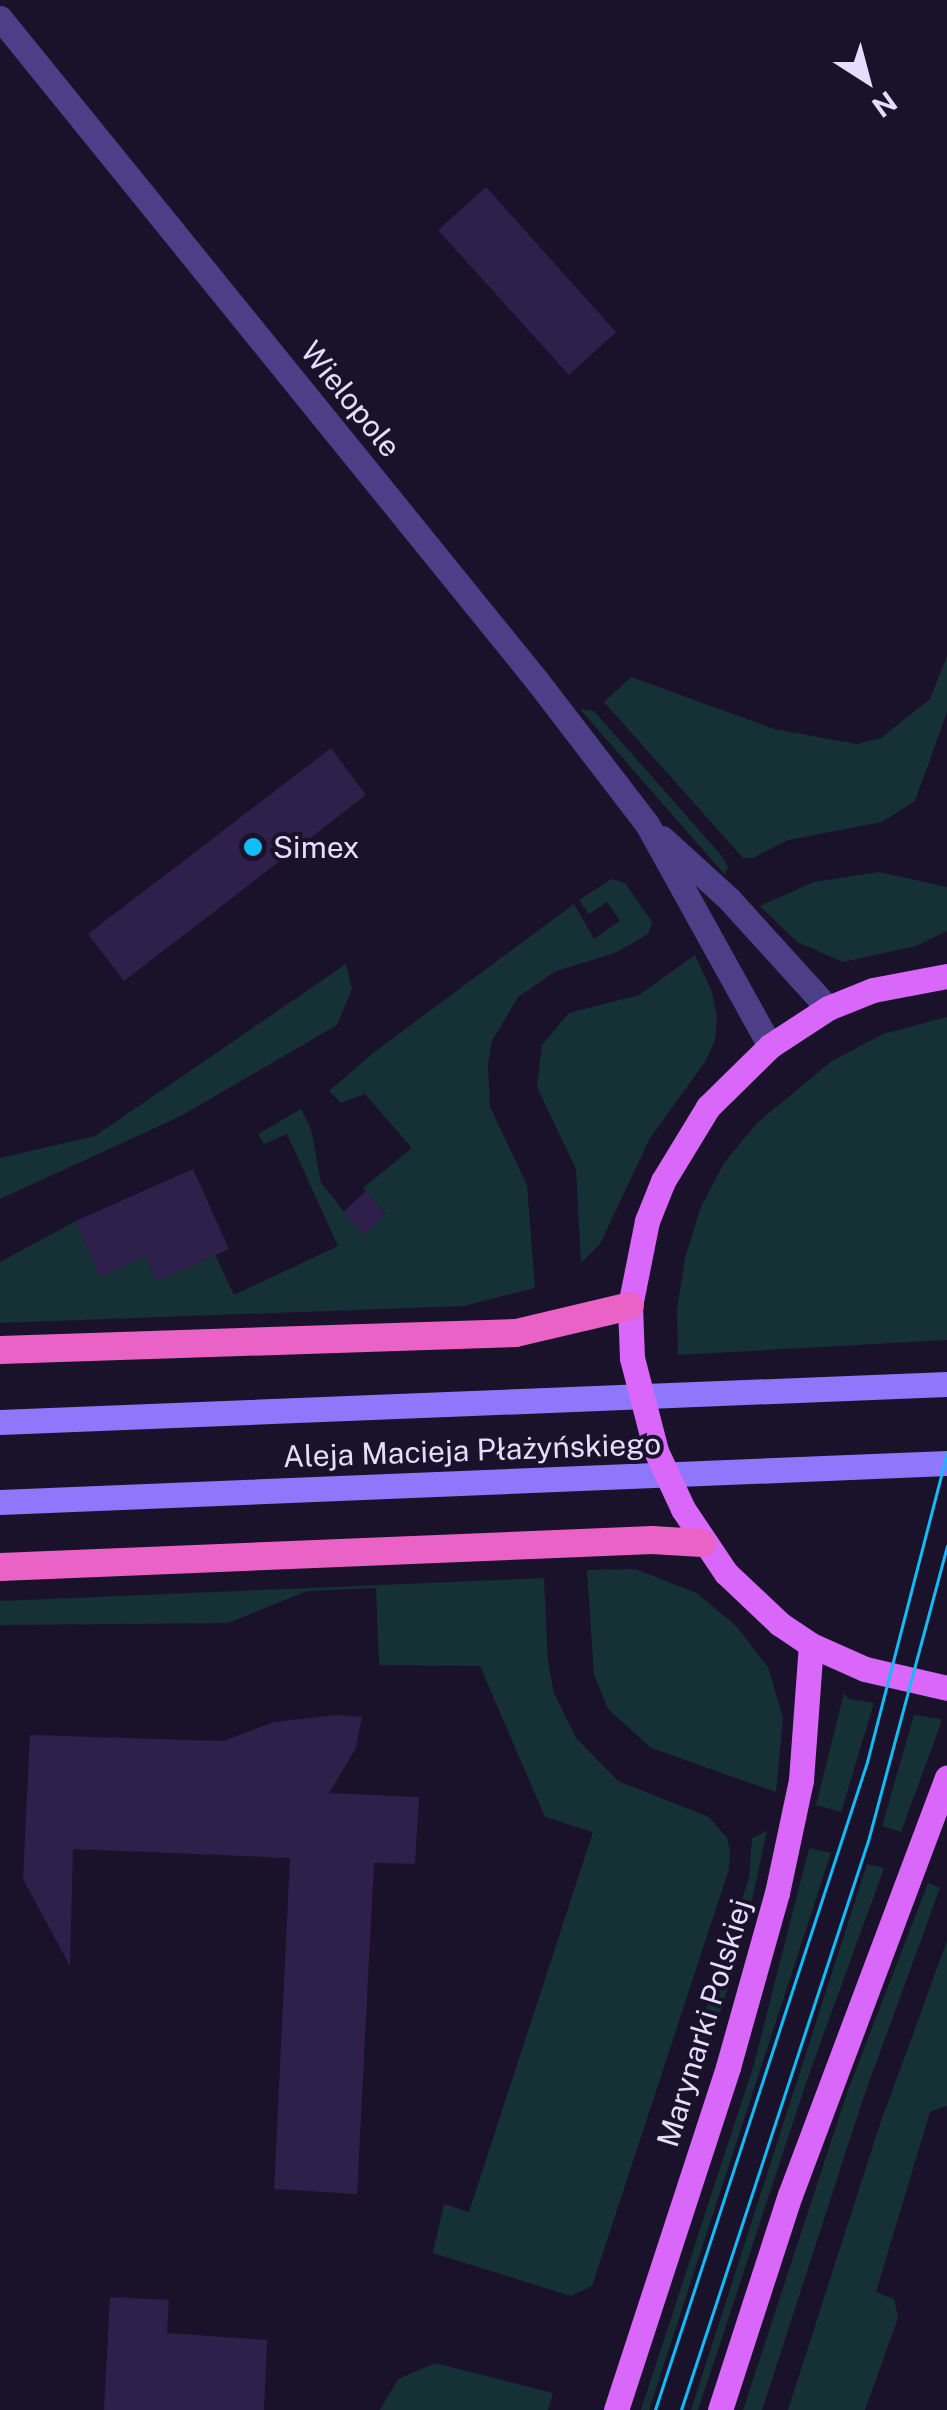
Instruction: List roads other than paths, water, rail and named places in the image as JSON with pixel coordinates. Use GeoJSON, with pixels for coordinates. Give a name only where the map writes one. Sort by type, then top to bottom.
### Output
{"type":"FeatureCollection","features":[{"type":"Feature","properties":{"kind":"highway"},"geometry":{"type":"LineString","coordinates":[[0,1350],[516,1333],[630,1306]]}},
{"type":"Feature","properties":{"kind":"highway"},"geometry":{"type":"LineString","coordinates":[[0,1567],[620,1542],[702,1544]]}},
{"type":"Feature","properties":{"kind":"main road"},"geometry":{"type":"LineString","coordinates":[[947,976],[873,990],[828,1008],[770,1046],[708,1107],[662,1180],[636,1262],[630,1306],[632,1358],[656,1451],[702,1544],[752,1599],[812,1644],[865,1669],[947,1688]]}},
{"type":"Feature","properties":{"kind":"main road","name":"Aleja Macieja Płażyńskiego"},"geometry":{"type":"LineString","coordinates":[[0,1422],[947,1384]]}},
{"type":"Feature","properties":{"kind":"main road","name":"Aleja Macieja Płażyńskiego"},"geometry":{"type":"LineString","coordinates":[[0,1502],[947,1463]]}},
{"type":"Feature","properties":{"kind":"main road","name":"Marynarki Polskiej"},"geometry":{"type":"LineString","coordinates":[[616,2410],[728,2067],[776,1893],[800,1780],[812,1644]]}},
{"type":"Feature","properties":{"kind":"main road"},"geometry":{"type":"LineString","coordinates":[[720,2410],[790,2195],[947,1778]]}},
{"type":"Feature","properties":{"kind":"street","name":"Wielopole"},"geometry":{"type":"LineString","coordinates":[[0,18],[538,682],[647,824],[770,1046]]}},
{"type":"Feature","properties":{"kind":"street","name":"Wielopole"},"geometry":{"type":"LineString","coordinates":[[647,824],[729,899],[828,1008]]}},
{"type":"Feature","properties":{"kind":"tram line"},"geometry":{"type":"LineString","coordinates":[[655,2410],[867,1762],[947,1452]]}},
{"type":"Feature","properties":{"kind":"tram line"},"geometry":{"type":"LineString","coordinates":[[681,2410],[868,1841],[947,1546]]}},
{"type":"Feature","properties":{"kind":"place","name":"Simex"},"geometry":{"type":"Point","coordinates":[253,847]}}]}
